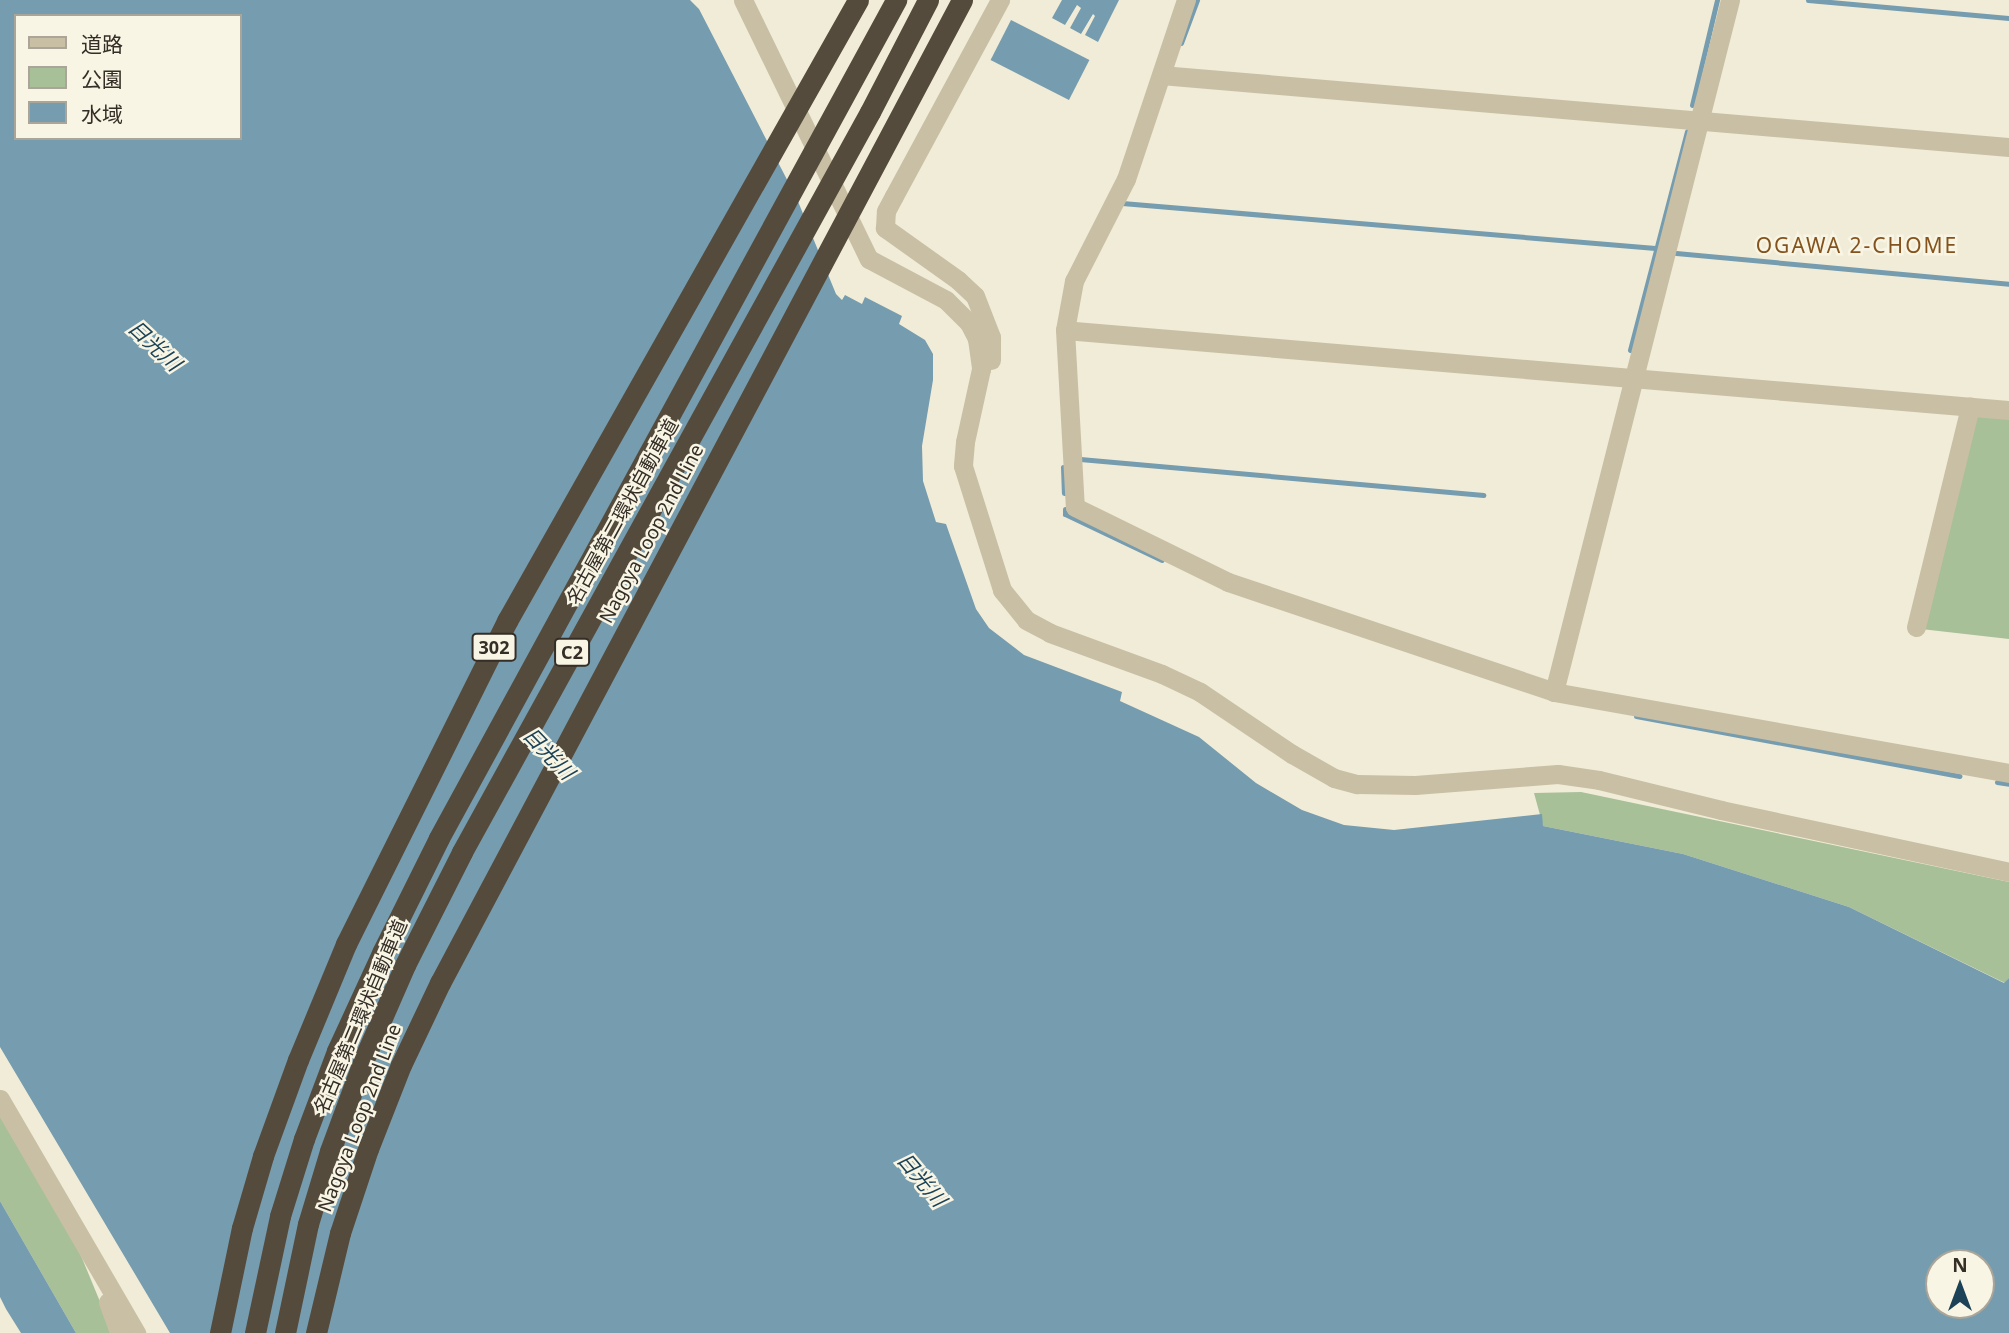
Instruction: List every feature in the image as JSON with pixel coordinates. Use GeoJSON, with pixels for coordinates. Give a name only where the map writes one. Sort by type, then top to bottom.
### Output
{"type":"FeatureCollection","features":[{"type":"Feature","properties":{"kind":"highway","name":"302"},"geometry":{"type":"LineString","coordinates":[[220,1333],[242,1228],[263,1156],[298,1059],[346,944],[507,621],[858,0]]}},
{"type":"Feature","properties":{"kind":"highway","name":"名古屋第二環状自動車道"},"geometry":{"type":"LineString","coordinates":[[255,1333],[280,1216],[304,1139],[337,1051],[382,953],[439,838],[896,0]]}},
{"type":"Feature","properties":{"kind":"highway","name":"名古屋第二環状自動車道"},"geometry":{"type":"LineString","coordinates":[[285,1333],[309,1224],[330,1150],[364,1059],[405,965],[462,852],[870,112],[928,0]]}},
{"type":"Feature","properties":{"kind":"highway","name":"Nagoya Loop 2nd Line"},"geometry":{"type":"LineString","coordinates":[[316,1333],[341,1233],[368,1149],[401,1065],[440,983],[962,0]]}},
{"type":"Feature","properties":{"kind":"street"},"geometry":{"type":"LineString","coordinates":[[743,0],[869,259],[946,300],[969,323],[977,340],[980,359],[977,387],[964,442],[963,466],[1002,590],[1026,620],[1050,634],[1162,674],[1200,692],[1292,754],[1334,778],[1357,784],[1415,785],[1558,774],[1599,780],[1721,810],[2009,872]]}},
{"type":"Feature","properties":{"kind":"street"},"geometry":{"type":"LineString","coordinates":[[977,387],[992,358],[984,315],[975,296],[958,280],[885,228],[887,211],[894,196],[1000,0]]}},
{"type":"Feature","properties":{"kind":"street"},"geometry":{"type":"LineString","coordinates":[[1186,0],[1126,179],[1073,281],[1065,330],[1075,507],[1228,582],[1554,692],[2009,773]]}},
{"type":"Feature","properties":{"kind":"street"},"geometry":{"type":"LineString","coordinates":[[1554,692],[1730,0]]}},
{"type":"Feature","properties":{"kind":"street"},"geometry":{"type":"LineString","coordinates":[[1161,75],[2009,147]]}},
{"type":"Feature","properties":{"kind":"street"},"geometry":{"type":"LineString","coordinates":[[1065,330],[2009,410]]}},
{"type":"Feature","properties":{"kind":"street"},"geometry":{"type":"LineString","coordinates":[[1916,627],[1970,407]]}},
{"type":"Feature","properties":{"kind":"street"},"geometry":{"type":"LineString","coordinates":[[0,1099],[35,1155],[94,1265],[136,1333]]}},
{"type":"Feature","properties":{"kind":"street"},"geometry":{"type":"LineString","coordinates":[[94,1265],[119,1333]]}},
{"type":"Feature","properties":{"kind":"green space"},"geometry":{"type":"Polygon","coordinates":[[[1979,414],[2009,417],[2009,639],[1921,629],[1974,419],[1979,414]]]}},
{"type":"Feature","properties":{"kind":"green space"},"geometry":{"type":"Polygon","coordinates":[[[1581,792],[2009,882],[2009,978],[2005,983],[1849,907],[1683,854],[1543,826],[1534,793],[1581,792]]]}},
{"type":"Feature","properties":{"kind":"green space"},"geometry":{"type":"Polygon","coordinates":[[[0,1112],[72,1234],[113,1333],[76,1333],[0,1201],[0,1112]]]}},
{"type":"Feature","properties":{"kind":"water","name":"日光川"},"geometry":{"type":"Polygon","coordinates":[[[0,0],[690,0],[699,9],[797,199],[836,294],[842,300],[845,295],[862,304],[865,297],[902,316],[899,324],[925,340],[933,354],[933,380],[922,446],[923,481],[936,522],[946,524],[976,609],[989,628],[1024,655],[1122,692],[1120,701],[1199,737],[1256,783],[1302,810],[1344,825],[1394,830],[1542,814],[1543,826],[1683,854],[1849,907],[2004,983],[2009,978],[2009,1333],[170,1333],[0,1047],[0,0]]]}},
{"type":"Feature","properties":{"kind":"water"},"geometry":{"type":"Polygon","coordinates":[[[1062,0],[1119,0],[1098,42],[1085,35],[1095,16],[1093,14],[1081,34],[1070,28],[1081,8],[1077,5],[1065,25],[1052,18],[1062,0]]]}},
{"type":"Feature","properties":{"kind":"water"},"geometry":{"type":"Polygon","coordinates":[[[1011,20],[1089,60],[1069,100],[991,60],[1011,20]]]}},
{"type":"Feature","properties":{"kind":"water"},"geometry":{"type":"Polygon","coordinates":[[[0,1201],[76,1333],[21,1333],[6,1309],[0,1297],[0,1201]]]}},
{"type":"Feature","properties":{"kind":"waterway"},"geometry":{"type":"LineString","coordinates":[[1181,43],[1197,0]]}},
{"type":"Feature","properties":{"kind":"waterway"},"geometry":{"type":"LineString","coordinates":[[1692,105],[1717,0]]}},
{"type":"Feature","properties":{"kind":"waterway"},"geometry":{"type":"LineString","coordinates":[[1808,0],[2009,18]]}},
{"type":"Feature","properties":{"kind":"waterway"},"geometry":{"type":"LineString","coordinates":[[1630,350],[1687,131]]}},
{"type":"Feature","properties":{"kind":"waterway"},"geometry":{"type":"LineString","coordinates":[[1122,203],[1655,248]]}},
{"type":"Feature","properties":{"kind":"waterway"},"geometry":{"type":"LineString","coordinates":[[1676,253],[2009,284]]}},
{"type":"Feature","properties":{"kind":"waterway"},"geometry":{"type":"LineString","coordinates":[[1080,459],[1483,495]]}},
{"type":"Feature","properties":{"kind":"waterway"},"geometry":{"type":"LineString","coordinates":[[1063,467],[1064,493]]}},
{"type":"Feature","properties":{"kind":"waterway"},"geometry":{"type":"LineString","coordinates":[[1065,509],[1065,514],[1162,560]]}},
{"type":"Feature","properties":{"kind":"waterway"},"geometry":{"type":"LineString","coordinates":[[1636,716],[1959,776]]}},
{"type":"Feature","properties":{"kind":"waterway"},"geometry":{"type":"LineString","coordinates":[[1997,782],[2009,784]]}},
{"type":"Feature","properties":{"kind":"district","name":"OGAWA 2-CHOME"},"geometry":{"type":"Point","coordinates":[1857,245]}}]}
